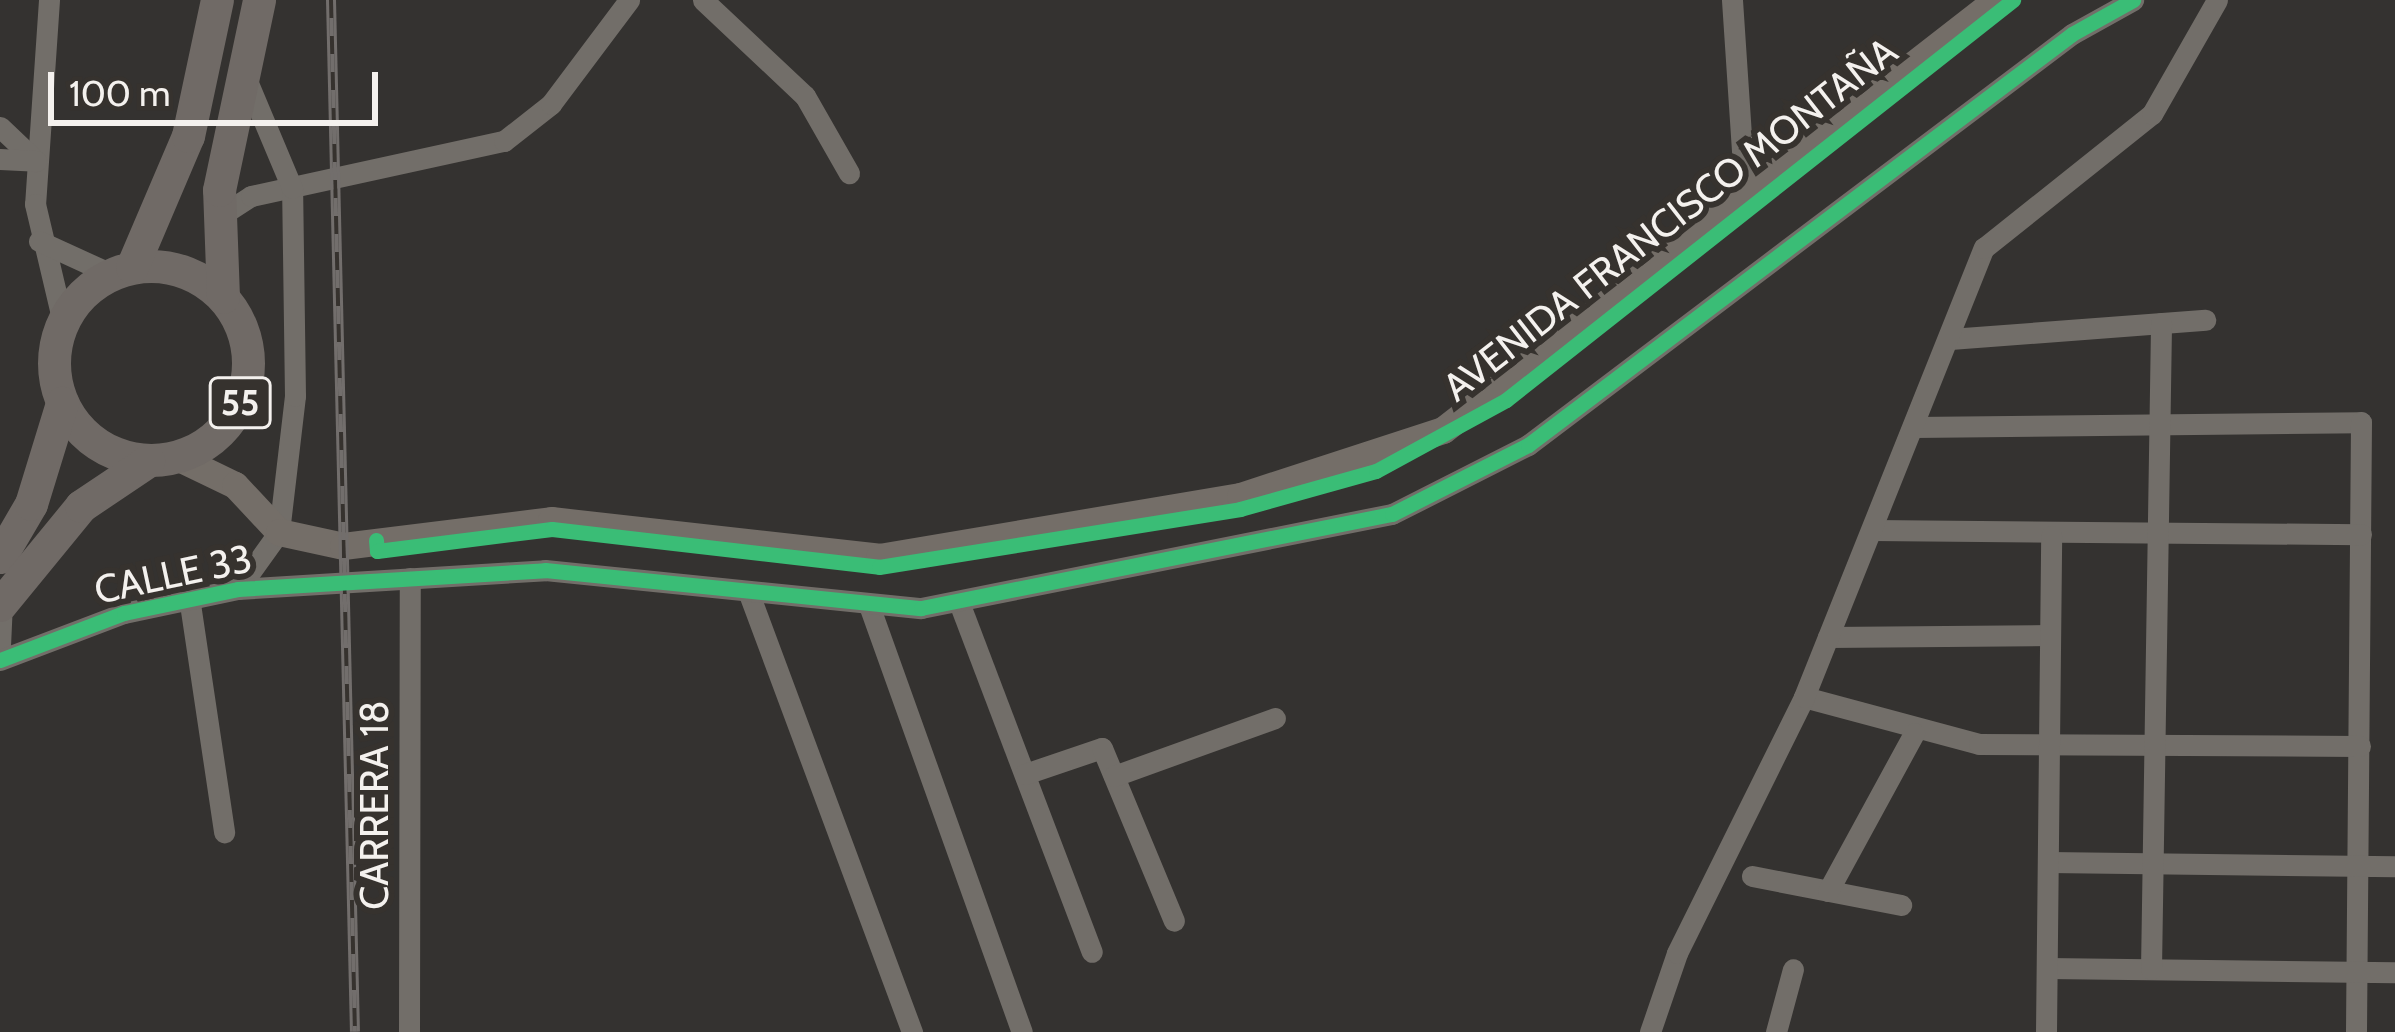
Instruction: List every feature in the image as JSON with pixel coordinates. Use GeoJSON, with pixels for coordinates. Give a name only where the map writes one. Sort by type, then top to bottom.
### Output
{"type":"FeatureCollection","features":[{"type":"Feature","properties":{"kind":"highway"},"geometry":{"type":"LineString","coordinates":[[163,459],[91,440],[62,403],[54,362],[63,322],[122,270],[188,136],[217,0]]}},
{"type":"Feature","properties":{"kind":"highway","name":"55"},"geometry":{"type":"LineString","coordinates":[[1,604],[81,506],[163,459],[212,440],[244,390],[244,331],[223,297],[217,218],[259,0]]}},
{"type":"Feature","properties":{"kind":"highway"},"geometry":{"type":"LineString","coordinates":[[122,270],[182,270],[223,297]]}},
{"type":"Feature","properties":{"kind":"highway"},"geometry":{"type":"LineString","coordinates":[[0,556],[31,504],[62,403]]}},
{"type":"Feature","properties":{"kind":"main road","name":"AVENIDA FRANCISCO MONTAÑA"},"geometry":{"type":"LineString","coordinates":[[279,532],[343,546],[551,520],[879,557],[1240,496],[1443,430],[1996,0]]}},
{"type":"Feature","properties":{"kind":"main road"},"geometry":{"type":"LineString","coordinates":[[163,459],[235,485],[279,532]]}},
{"type":"Feature","properties":{"kind":"street"},"geometry":{"type":"LineString","coordinates":[[50,0],[36,161],[39,241],[63,322]]}},
{"type":"Feature","properties":{"kind":"street"},"geometry":{"type":"LineString","coordinates":[[217,218],[292,188],[504,141],[551,104],[629,0]]}},
{"type":"Feature","properties":{"kind":"street"},"geometry":{"type":"LineString","coordinates":[[703,0],[805,96],[849,173]]}},
{"type":"Feature","properties":{"kind":"street"},"geometry":{"type":"LineString","coordinates":[[1732,0],[1745,196]]}},
{"type":"Feature","properties":{"kind":"street","name":"CALLE 33"},"geometry":{"type":"LineString","coordinates":[[0,660],[189,597],[238,589],[545,569],[870,608],[960,605],[1271,544],[1392,514],[1468,480],[2133,0]]}},
{"type":"Feature","properties":{"kind":"street"},"geometry":{"type":"LineString","coordinates":[[1650,1032],[1677,953],[1804,697],[1984,248],[2152,114],[2217,0]]}},
{"type":"Feature","properties":{"kind":"street"},"geometry":{"type":"LineString","coordinates":[[238,589],[279,532],[294,417],[292,188],[244,74]]}},
{"type":"Feature","properties":{"kind":"street"},"geometry":{"type":"LineString","coordinates":[[0,127],[36,161]]}},
{"type":"Feature","properties":{"kind":"street"},"geometry":{"type":"LineString","coordinates":[[0,159],[36,161]]}},
{"type":"Feature","properties":{"kind":"street"},"geometry":{"type":"LineString","coordinates":[[39,241],[122,270]]}},
{"type":"Feature","properties":{"kind":"street"},"geometry":{"type":"LineString","coordinates":[[1951,338],[2205,320]]}},
{"type":"Feature","properties":{"kind":"street"},"geometry":{"type":"LineString","coordinates":[[2151,969],[2162,323]]}},
{"type":"Feature","properties":{"kind":"street"},"geometry":{"type":"LineString","coordinates":[[1914,427],[2361,422],[2356,1032]]}},
{"type":"Feature","properties":{"kind":"street"},"geometry":{"type":"LineString","coordinates":[[1872,530],[2051,536],[2360,534]]}},
{"type":"Feature","properties":{"kind":"street"},"geometry":{"type":"LineString","coordinates":[[2046,1032],[2051,536]]}},
{"type":"Feature","properties":{"kind":"street","name":"CARRERA 18"},"geometry":{"type":"LineString","coordinates":[[409,1032],[410,578]]}},
{"type":"Feature","properties":{"kind":"street"},"geometry":{"type":"LineString","coordinates":[[748,591],[912,1032]]}},
{"type":"Feature","properties":{"kind":"street"},"geometry":{"type":"LineString","coordinates":[[189,597],[224,832]]}},
{"type":"Feature","properties":{"kind":"street"},"geometry":{"type":"LineString","coordinates":[[0,646],[1,604]]}},
{"type":"Feature","properties":{"kind":"street"},"geometry":{"type":"LineString","coordinates":[[960,605],[1092,952]]}},
{"type":"Feature","properties":{"kind":"street"},"geometry":{"type":"LineString","coordinates":[[870,608],[1022,1032]]}},
{"type":"Feature","properties":{"kind":"street"},"geometry":{"type":"LineString","coordinates":[[1828,637],[2050,635]]}},
{"type":"Feature","properties":{"kind":"street"},"geometry":{"type":"LineString","coordinates":[[1804,697],[1914,733],[2049,747],[2360,746]]}},
{"type":"Feature","properties":{"kind":"street"},"geometry":{"type":"LineString","coordinates":[[1114,776],[1275,718]]}},
{"type":"Feature","properties":{"kind":"street"},"geometry":{"type":"LineString","coordinates":[[1828,891],[1914,733]]}},
{"type":"Feature","properties":{"kind":"street"},"geometry":{"type":"LineString","coordinates":[[1024,774],[1102,748],[1174,921]]}},
{"type":"Feature","properties":{"kind":"street"},"geometry":{"type":"LineString","coordinates":[[2048,862],[2395,866]]}},
{"type":"Feature","properties":{"kind":"street"},"geometry":{"type":"LineString","coordinates":[[1752,876],[1901,905]]}},
{"type":"Feature","properties":{"kind":"street"},"geometry":{"type":"LineString","coordinates":[[2047,968],[2395,973]]}},
{"type":"Feature","properties":{"kind":"street"},"geometry":{"type":"LineString","coordinates":[[1776,1032],[1793,969]]}},
{"type":"Feature","properties":{"kind":"railway"},"geometry":{"type":"LineString","coordinates":[[331,0],[355,1032]]}},
{"type":"Feature","properties":{"kind":"cycle path"},"geometry":{"type":"LineString","coordinates":[[376,540],[377,551],[552,529],[879,567],[1240,509],[1376,471],[1506,400],[2013,0]]}},
{"type":"Feature","properties":{"kind":"cycle path"},"geometry":{"type":"LineString","coordinates":[[0,660],[124,613],[238,589],[545,570],[921,608],[1392,514],[1528,445],[2072,34],[2133,0]]}}]}
